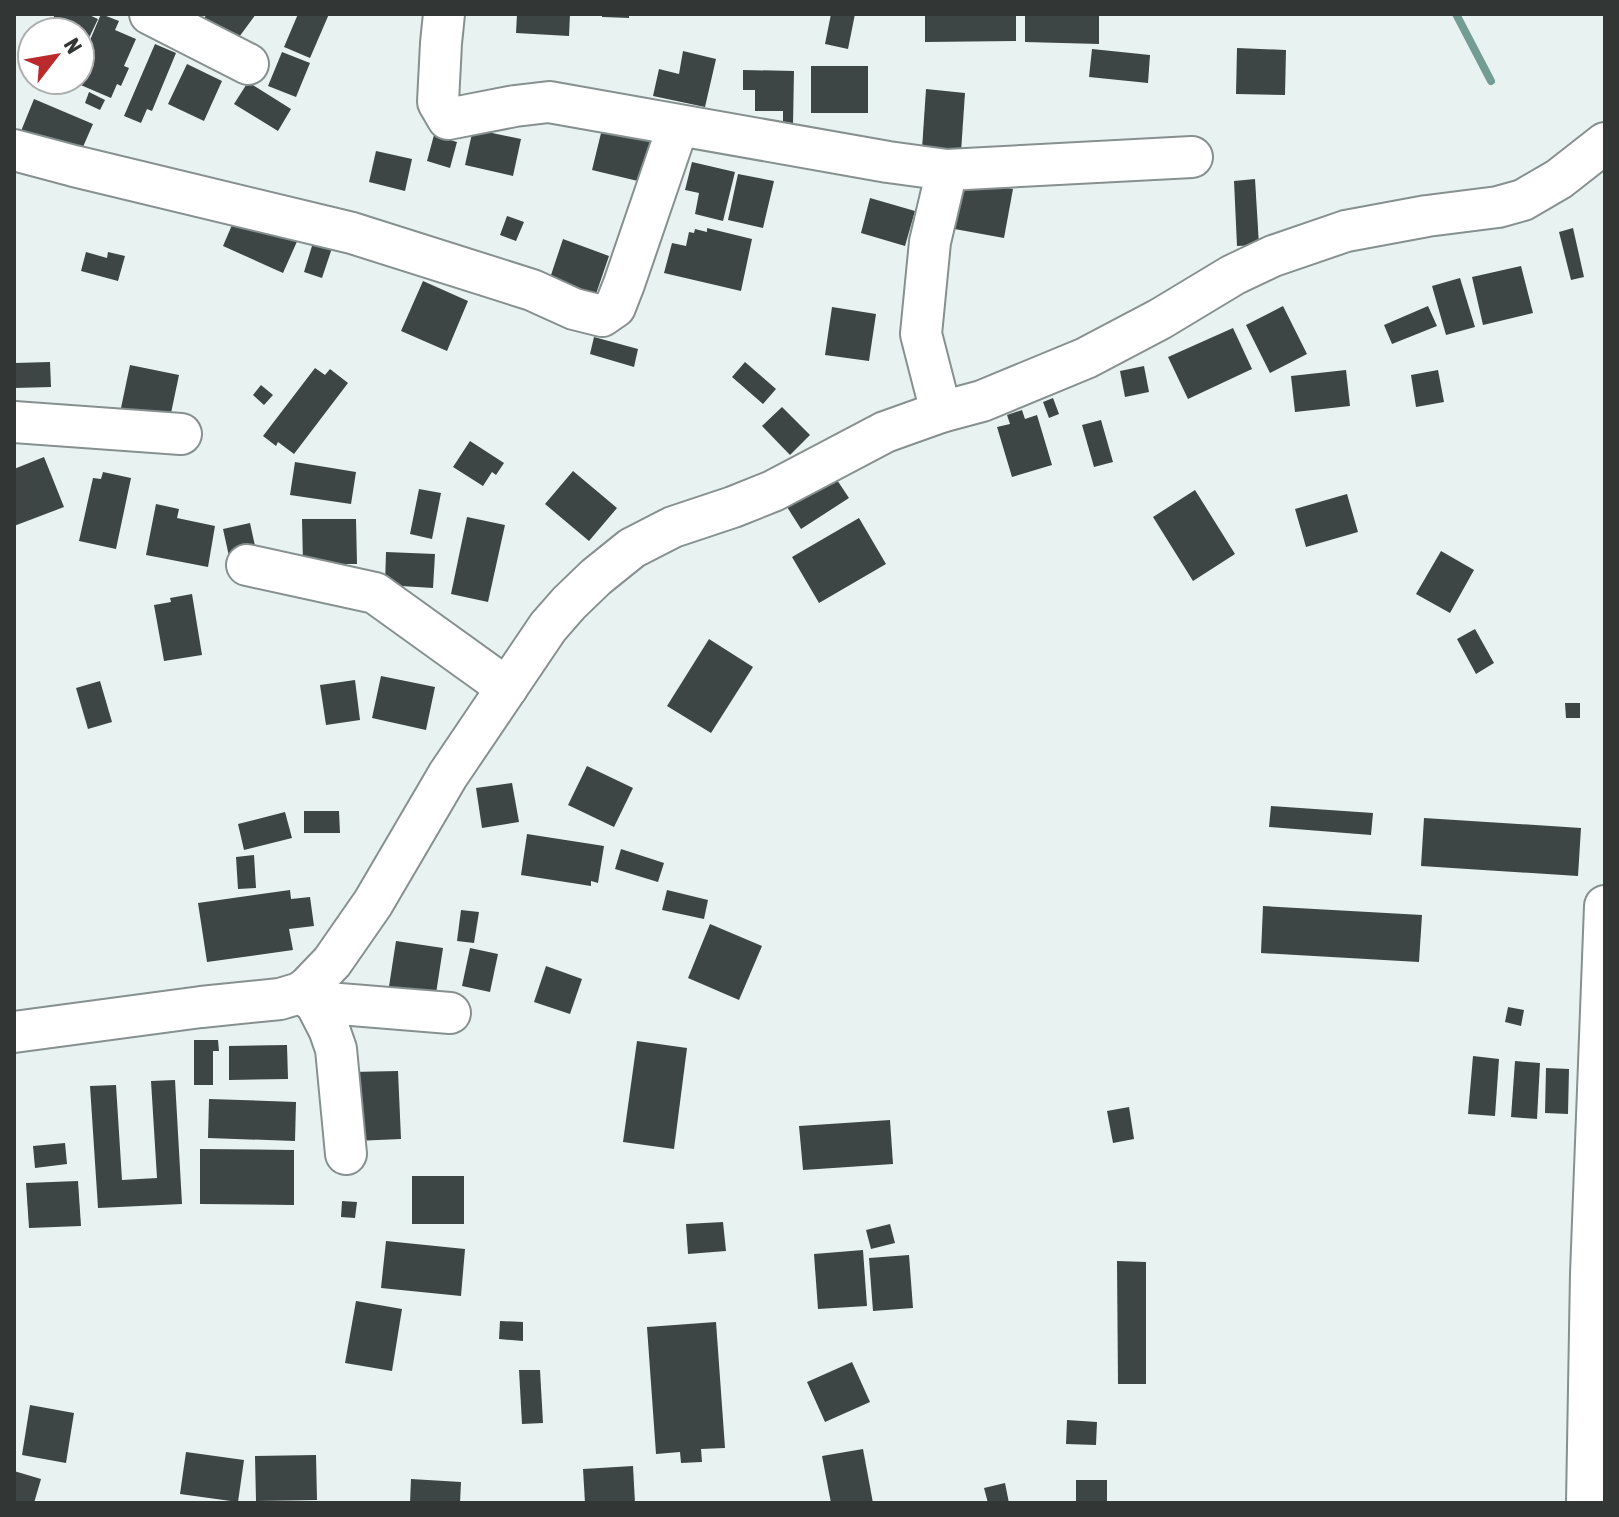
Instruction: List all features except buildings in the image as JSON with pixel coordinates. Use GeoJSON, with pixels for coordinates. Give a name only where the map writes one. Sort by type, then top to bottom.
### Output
{"type":"FeatureCollection","features":[{"type":"Feature","properties":{"kind":"street"},"geometry":{"type":"LineString","coordinates":[[150,14],[248,64]]}},
{"type":"Feature","properties":{"kind":"street"},"geometry":{"type":"LineString","coordinates":[[444,14],[438,102],[448,119],[549,102],[947,170],[1192,157]]}},
{"type":"Feature","properties":{"kind":"street"},"geometry":{"type":"LineString","coordinates":[[14,150],[352,233],[532,290],[574,309],[602,316],[615,307],[678,126]]}},
{"type":"Feature","properties":{"kind":"street"},"geometry":{"type":"LineString","coordinates":[[346,1154],[336,1049],[329,1029],[307,997],[308,987],[332,962],[373,903],[448,775],[548,627],[596,577],[632,548],[673,527],[773,491],[885,432],[982,401],[1086,358],[1160,319],[1233,275],[1273,256],[1346,231],[1498,207],[1523,200],[1559,179],[1605,143]]}},
{"type":"Feature","properties":{"kind":"street"},"geometry":{"type":"LineString","coordinates":[[941,412],[921,334],[930,242],[947,170]]}},
{"type":"Feature","properties":{"kind":"street"},"geometry":{"type":"LineString","coordinates":[[14,422],[181,434]]}},
{"type":"Feature","properties":{"kind":"street"},"geometry":{"type":"LineString","coordinates":[[247,565],[375,593],[507,688]]}},
{"type":"Feature","properties":{"kind":"street"},"geometry":{"type":"LineString","coordinates":[[1587,1503],[1591,1274],[1605,906]]}},
{"type":"Feature","properties":{"kind":"street"},"geometry":{"type":"LineString","coordinates":[[14,1032],[201,1007],[307,997],[450,1013]]}},
{"type":"Feature","properties":{"kind":"waterway"},"geometry":{"type":"LineString","coordinates":[[1456,14],[1491,81]]}}]}
